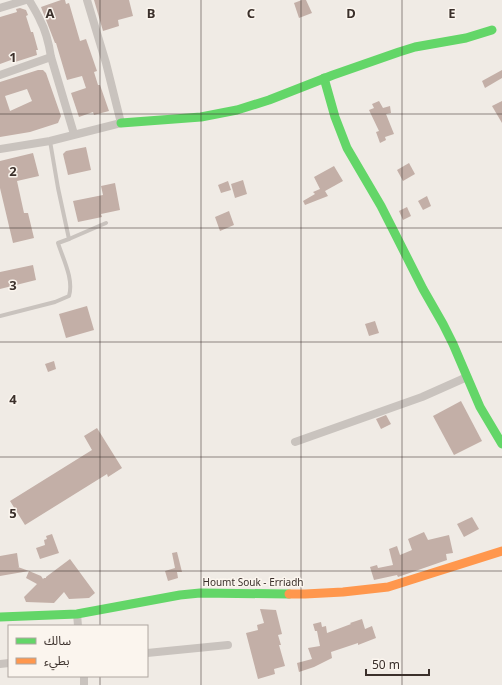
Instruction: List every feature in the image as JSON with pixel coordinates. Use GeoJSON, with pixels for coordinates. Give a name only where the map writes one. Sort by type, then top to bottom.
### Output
{"type":"FeatureCollection","features":[{"type":"Feature","properties":{"kind":"street"},"geometry":{"type":"LineString","coordinates":[[0,8],[26,0]]}},
{"type":"Feature","properties":{"kind":"street"},"geometry":{"type":"LineString","coordinates":[[29,0],[44,30],[74,134]]}},
{"type":"Feature","properties":{"kind":"street"},"geometry":{"type":"LineString","coordinates":[[87,0],[106,63],[121,123]]}},
{"type":"Feature","properties":{"kind":"street"},"geometry":{"type":"LineString","coordinates":[[0,149],[50,141],[121,123],[201,117],[237,110],[269,100],[324,78],[399,52],[415,47],[466,38],[492,30]]}},
{"type":"Feature","properties":{"kind":"street"},"geometry":{"type":"LineString","coordinates":[[0,75],[51,57]]}},
{"type":"Feature","properties":{"kind":"street"},"geometry":{"type":"LineString","coordinates":[[324,78],[335,117],[347,148],[380,206],[453,344],[480,407],[502,444]]}},
{"type":"Feature","properties":{"kind":"street"},"geometry":{"type":"LineString","coordinates":[[295,442],[422,398],[467,378]]}},
{"type":"Feature","properties":{"kind":"street","name":"Houmt Souk - Erriadh"},"geometry":{"type":"LineString","coordinates":[[0,617],[77,614],[180,595],[200,593],[305,594],[343,592],[388,587],[502,552]]}},
{"type":"Feature","properties":{"kind":"street"},"geometry":{"type":"LineString","coordinates":[[77,614],[78,625]]}},
{"type":"Feature","properties":{"kind":"street"},"geometry":{"type":"LineString","coordinates":[[148,653],[228,645]]}},
{"type":"Feature","properties":{"kind":"lane"},"geometry":{"type":"LineString","coordinates":[[50,141],[69,239]]}},
{"type":"Feature","properties":{"kind":"lane"},"geometry":{"type":"LineString","coordinates":[[0,316],[55,302],[69,296],[71,288],[67,269],[58,243],[106,223]]}},
{"type":"Feature","properties":{"kind":"building"},"geometry":{"type":"Polygon","coordinates":[[[65,0],[66,4],[69,3],[80,41],[86,39],[97,71],[94,72],[98,85],[100,85],[109,111],[94,115],[93,112],[79,117],[71,93],[86,88],[82,76],[67,80],[56,43],[41,7],[65,0]]]}},
{"type":"Feature","properties":{"kind":"building"},"geometry":{"type":"Polygon","coordinates":[[[94,0],[129,0],[133,16],[118,20],[119,26],[103,31],[94,0]]]}},
{"type":"Feature","properties":{"kind":"building"},"geometry":{"type":"Polygon","coordinates":[[[306,0],[312,13],[299,18],[294,3],[306,0]]]}},
{"type":"Feature","properties":{"kind":"building"},"geometry":{"type":"Polygon","coordinates":[[[20,8],[26,10],[28,15],[26,16],[31,32],[33,32],[38,50],[36,50],[37,55],[12,63],[11,60],[0,64],[0,17],[17,12],[16,9],[20,8]]]}},
{"type":"Feature","properties":{"kind":"building"},"geometry":{"type":"Polygon","coordinates":[[[38,70],[43,70],[46,73],[61,116],[58,123],[30,132],[0,137],[0,82],[38,70]],[[27,89],[5,96],[10,111],[32,101],[27,89]]]}},
{"type":"Feature","properties":{"kind":"building"},"geometry":{"type":"Polygon","coordinates":[[[502,70],[502,78],[485,88],[482,81],[502,70]]]}},
{"type":"Feature","properties":{"kind":"building"},"geometry":{"type":"Polygon","coordinates":[[[379,101],[383,108],[390,106],[391,113],[386,114],[394,134],[385,137],[386,140],[380,143],[376,132],[379,131],[369,110],[374,108],[372,104],[379,101]]]}},
{"type":"Feature","properties":{"kind":"building"},"geometry":{"type":"Polygon","coordinates":[[[502,101],[502,123],[492,106],[502,101]]]}},
{"type":"Feature","properties":{"kind":"building"},"geometry":{"type":"Polygon","coordinates":[[[86,147],[91,170],[68,175],[63,154],[66,151],[86,147]]]}},
{"type":"Feature","properties":{"kind":"building"},"geometry":{"type":"Polygon","coordinates":[[[33,153],[39,176],[17,181],[24,213],[28,213],[34,238],[13,243],[0,188],[0,161],[33,153]]]}},
{"type":"Feature","properties":{"kind":"building"},"geometry":{"type":"Polygon","coordinates":[[[409,163],[415,174],[403,181],[397,170],[409,163]]]}},
{"type":"Feature","properties":{"kind":"building"},"geometry":{"type":"Polygon","coordinates":[[[334,166],[343,181],[325,191],[328,196],[305,205],[303,201],[315,194],[313,192],[320,189],[314,177],[334,166]]]}},
{"type":"Feature","properties":{"kind":"building"},"geometry":{"type":"Polygon","coordinates":[[[243,180],[247,194],[235,198],[231,184],[243,180]]]}},
{"type":"Feature","properties":{"kind":"building"},"geometry":{"type":"Polygon","coordinates":[[[228,181],[231,190],[221,193],[218,185],[228,181]]]}},
{"type":"Feature","properties":{"kind":"building"},"geometry":{"type":"Polygon","coordinates":[[[115,183],[120,210],[101,214],[102,217],[78,222],[73,201],[103,195],[101,186],[115,183]]]}},
{"type":"Feature","properties":{"kind":"building"},"geometry":{"type":"Polygon","coordinates":[[[427,196],[431,206],[423,210],[418,201],[427,196]]]}},
{"type":"Feature","properties":{"kind":"building"},"geometry":{"type":"Polygon","coordinates":[[[407,207],[411,216],[403,220],[399,211],[407,207]]]}},
{"type":"Feature","properties":{"kind":"building"},"geometry":{"type":"Polygon","coordinates":[[[229,211],[234,225],[220,231],[215,217],[229,211]]]}},
{"type":"Feature","properties":{"kind":"building"},"geometry":{"type":"Polygon","coordinates":[[[33,265],[36,280],[0,289],[0,272],[33,265]]]}},
{"type":"Feature","properties":{"kind":"building"},"geometry":{"type":"Polygon","coordinates":[[[87,306],[94,330],[66,338],[59,314],[87,306]]]}},
{"type":"Feature","properties":{"kind":"building"},"geometry":{"type":"Polygon","coordinates":[[[375,321],[379,333],[369,336],[365,324],[375,321]]]}},
{"type":"Feature","properties":{"kind":"building"},"geometry":{"type":"Polygon","coordinates":[[[54,361],[56,369],[48,372],[45,364],[54,361]]]}},
{"type":"Feature","properties":{"kind":"building"},"geometry":{"type":"Polygon","coordinates":[[[461,401],[482,441],[454,455],[433,416],[461,401]]]}},
{"type":"Feature","properties":{"kind":"building"},"geometry":{"type":"Polygon","coordinates":[[[386,415],[391,424],[381,429],[376,419],[386,415]]]}},
{"type":"Feature","properties":{"kind":"building"},"geometry":{"type":"Polygon","coordinates":[[[97,428],[122,468],[108,477],[107,474],[25,525],[10,501],[92,450],[84,436],[97,428]]]}},
{"type":"Feature","properties":{"kind":"building"},"geometry":{"type":"Polygon","coordinates":[[[472,517],[479,529],[464,537],[457,524],[472,517]]]}},
{"type":"Feature","properties":{"kind":"building"},"geometry":{"type":"Polygon","coordinates":[[[424,532],[428,540],[449,535],[453,553],[446,554],[447,560],[398,577],[397,575],[374,580],[370,567],[377,565],[378,568],[393,565],[389,549],[397,546],[400,555],[412,550],[408,539],[424,532]]]}},
{"type":"Feature","properties":{"kind":"building"},"geometry":{"type":"Polygon","coordinates":[[[52,534],[59,553],[40,559],[36,548],[45,545],[44,540],[47,539],[46,536],[52,534]]]}},
{"type":"Feature","properties":{"kind":"building"},"geometry":{"type":"Polygon","coordinates":[[[177,552],[182,572],[177,572],[178,578],[168,581],[165,571],[175,568],[172,553],[177,552]]]}},
{"type":"Feature","properties":{"kind":"building"},"geometry":{"type":"Polygon","coordinates":[[[17,553],[18,567],[29,571],[0,576],[0,556],[17,553]]]}},
{"type":"Feature","properties":{"kind":"building"},"geometry":{"type":"Polygon","coordinates":[[[70,559],[95,593],[89,598],[69,599],[64,592],[54,603],[26,602],[24,597],[37,584],[26,578],[29,571],[41,576],[43,579],[70,559]]]}},
{"type":"Feature","properties":{"kind":"building"},"geometry":{"type":"Polygon","coordinates":[[[260,609],[276,610],[282,634],[278,635],[281,645],[279,645],[285,666],[274,669],[275,674],[258,679],[246,633],[258,630],[257,625],[264,623],[260,609]]]}},
{"type":"Feature","properties":{"kind":"building"},"geometry":{"type":"Polygon","coordinates":[[[362,619],[365,629],[372,626],[376,638],[358,645],[358,643],[331,652],[332,658],[314,667],[299,672],[297,663],[312,659],[308,648],[320,646],[317,631],[315,631],[313,624],[321,622],[322,627],[326,626],[327,633],[362,619]]]}},
{"type":"Feature","properties":{"kind":"traffic: fast"},"geometry":{"type":"LineString","coordinates":[[121,123],[201,117],[237,110],[269,100],[333,75],[399,52],[415,47],[466,38],[492,30]]}},
{"type":"Feature","properties":{"kind":"traffic: fast"},"geometry":{"type":"LineString","coordinates":[[324,78],[335,117],[347,148],[381,206],[423,289],[443,324],[480,407],[502,444]]}},
{"type":"Feature","properties":{"kind":"traffic: fast"},"geometry":{"type":"LineString","coordinates":[[0,617],[77,614],[180,595],[200,593],[289,594]]}},
{"type":"Feature","properties":{"kind":"traffic: slow"},"geometry":{"type":"LineString","coordinates":[[289,594],[343,592],[388,587],[502,551]]}}]}
